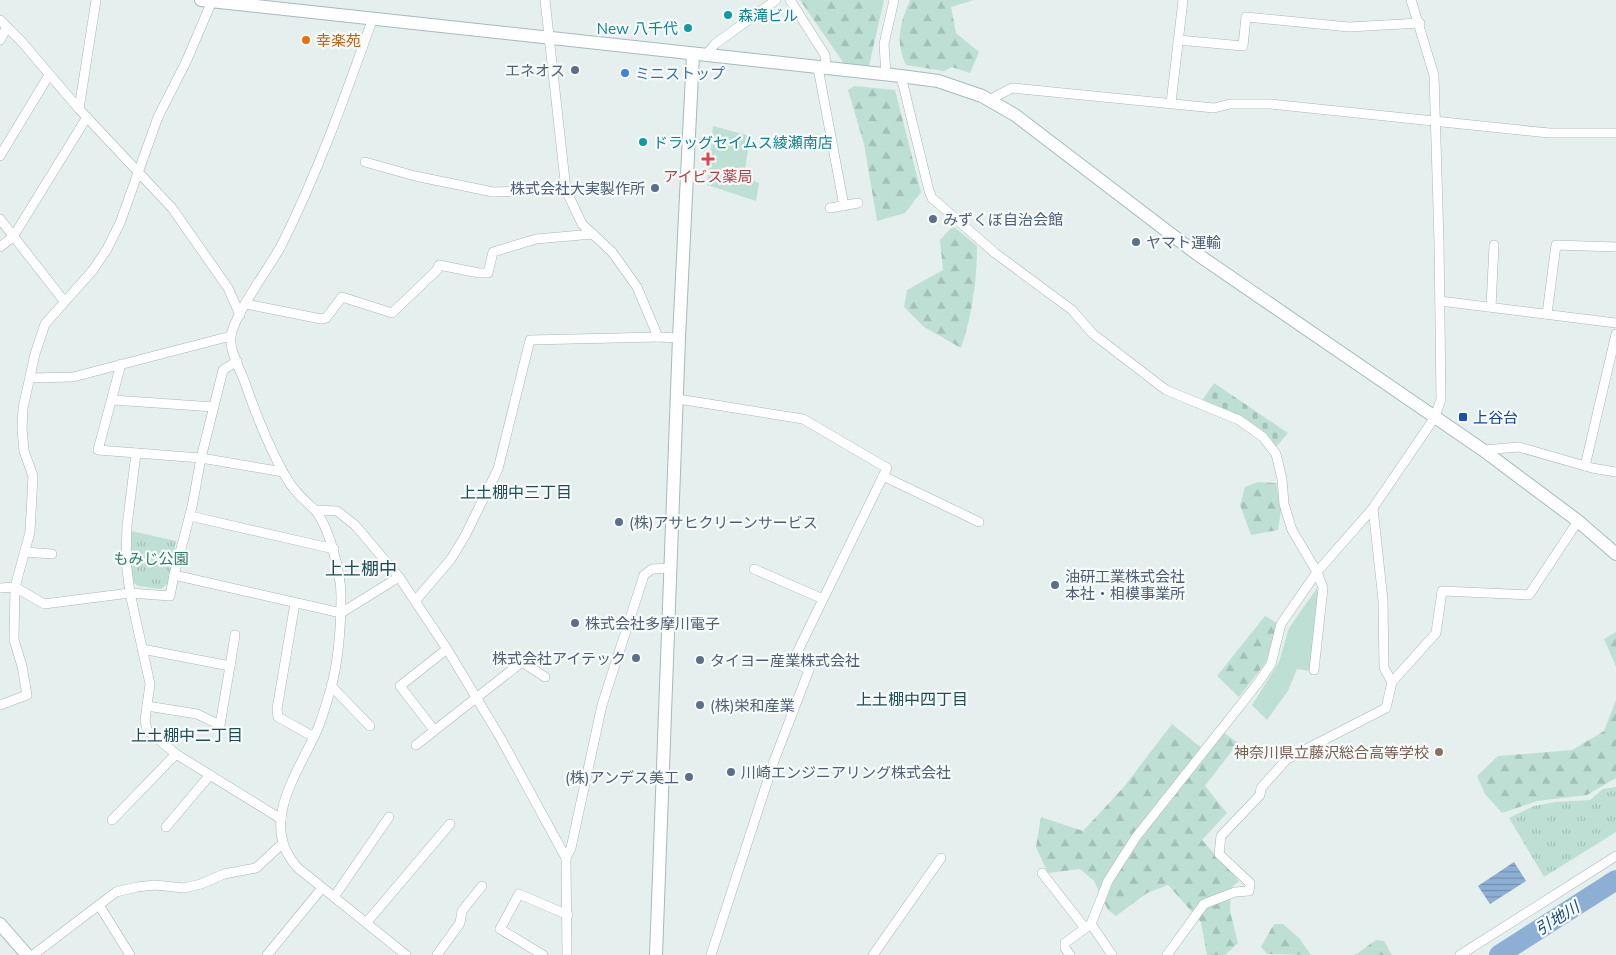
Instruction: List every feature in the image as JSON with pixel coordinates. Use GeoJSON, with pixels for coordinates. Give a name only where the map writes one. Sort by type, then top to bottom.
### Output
{"type":"FeatureCollection","features":[{"type":"Feature","properties":{"kind":"street"},"geometry":{"type":"LineString","coordinates":[[79,109],[96,0]]}},
{"type":"Feature","properties":{"kind":"street"},"geometry":{"type":"LineString","coordinates":[[0,705],[27,695],[22,666],[14,640],[15,587],[30,532],[34,487],[33,476],[24,451],[22,429],[23,408],[35,354],[45,324],[93,270],[120,223],[158,117],[186,62],[207,0],[254,3],[822,69],[901,76],[938,81],[989,100],[1015,115],[1196,254],[1483,450],[1578,521],[1616,554]]}},
{"type":"Feature","properties":{"kind":"street"},"geometry":{"type":"LineString","coordinates":[[545,0],[566,190],[582,224],[612,252],[637,287],[658,337]]}},
{"type":"Feature","properties":{"kind":"street"},"geometry":{"type":"LineString","coordinates":[[699,54],[776,0]]}},
{"type":"Feature","properties":{"kind":"street"},"geometry":{"type":"LineString","coordinates":[[790,0],[825,55],[822,69],[844,206]]}},
{"type":"Feature","properties":{"kind":"street"},"geometry":{"type":"LineString","coordinates":[[886,75],[884,44],[894,0]]}},
{"type":"Feature","properties":{"kind":"street"},"geometry":{"type":"LineString","coordinates":[[1171,103],[1183,0]]}},
{"type":"Feature","properties":{"kind":"street"},"geometry":{"type":"LineString","coordinates":[[1070,955],[1065,948],[1065,943],[1088,926],[1108,881],[1136,837],[1271,664],[1282,624],[1317,572],[1373,508],[1435,417],[1441,399],[1434,75],[1412,0]]}},
{"type":"Feature","properties":{"kind":"street"},"geometry":{"type":"LineString","coordinates":[[1178,40],[1243,46],[1246,17],[1349,27],[1420,23]]}},
{"type":"Feature","properties":{"kind":"street"},"geometry":{"type":"LineString","coordinates":[[373,18],[331,136],[281,246],[246,304],[231,336],[237,362],[283,472],[292,488],[315,510],[334,549],[341,585],[341,632],[331,686],[314,737],[289,784],[281,819],[282,844],[288,858],[322,888],[406,955]]}},
{"type":"Feature","properties":{"kind":"street"},"geometry":{"type":"LineString","coordinates":[[0,20],[79,109],[172,208],[228,288],[240,315]]}},
{"type":"Feature","properties":{"kind":"street"},"geometry":{"type":"LineString","coordinates":[[0,40],[7,27]]}},
{"type":"Feature","properties":{"kind":"street"},"geometry":{"type":"LineString","coordinates":[[656,955],[679,338],[699,54]]}},
{"type":"Feature","properties":{"kind":"street"},"geometry":{"type":"LineString","coordinates":[[0,156],[49,75]]}},
{"type":"Feature","properties":{"kind":"street"},"geometry":{"type":"LineString","coordinates":[[901,76],[932,198],[994,253],[1072,310],[1093,334],[1166,390],[1239,420],[1263,437],[1276,454],[1282,479],[1284,504],[1292,530],[1317,572],[1323,588],[1314,670]]}},
{"type":"Feature","properties":{"kind":"street"},"geometry":{"type":"LineString","coordinates":[[989,100],[1012,88],[1214,108],[1230,104],[1270,104],[1549,132],[1616,133]]}},
{"type":"Feature","properties":{"kind":"street"},"geometry":{"type":"LineString","coordinates":[[0,247],[13,237],[87,117]]}},
{"type":"Feature","properties":{"kind":"street"},"geometry":{"type":"LineString","coordinates":[[365,162],[415,176],[493,192],[566,190]]}},
{"type":"Feature","properties":{"kind":"street"},"geometry":{"type":"LineString","coordinates":[[830,208],[858,203]]}},
{"type":"Feature","properties":{"kind":"street"},"geometry":{"type":"LineString","coordinates":[[0,219],[64,301]]}},
{"type":"Feature","properties":{"kind":"street"},"geometry":{"type":"LineString","coordinates":[[246,304],[321,319],[326,318],[342,297],[392,313],[437,270],[439,265],[488,273],[493,252],[536,239],[593,234]]}},
{"type":"Feature","properties":{"kind":"street"},"geometry":{"type":"LineString","coordinates":[[1491,307],[1494,245]]}},
{"type":"Feature","properties":{"kind":"street"},"geometry":{"type":"LineString","coordinates":[[1547,314],[1556,245],[1616,247]]}},
{"type":"Feature","properties":{"kind":"street"},"geometry":{"type":"LineString","coordinates":[[1440,301],[1616,323]]}},
{"type":"Feature","properties":{"kind":"street"},"geometry":{"type":"LineString","coordinates":[[1585,466],[1616,334]]}},
{"type":"Feature","properties":{"kind":"street"},"geometry":{"type":"LineString","coordinates":[[30,378],[73,377],[231,336]]}},
{"type":"Feature","properties":{"kind":"street"},"geometry":{"type":"LineString","coordinates":[[416,600],[450,559],[465,536],[498,469],[530,340],[679,338]]}},
{"type":"Feature","properties":{"kind":"street"},"geometry":{"type":"LineString","coordinates":[[0,588],[15,587],[44,604],[130,593],[170,596],[223,370],[237,362]]}},
{"type":"Feature","properties":{"kind":"street"},"geometry":{"type":"LineString","coordinates":[[121,364],[113,400],[98,450],[201,458],[283,472]]}},
{"type":"Feature","properties":{"kind":"street"},"geometry":{"type":"LineString","coordinates":[[678,399],[803,419],[887,468],[793,660],[809,670],[774,761],[711,955]]}},
{"type":"Feature","properties":{"kind":"street"},"geometry":{"type":"LineString","coordinates":[[113,400],[214,407]]}},
{"type":"Feature","properties":{"kind":"street"},"geometry":{"type":"LineString","coordinates":[[1483,450],[1519,448],[1585,466],[1616,472]]}},
{"type":"Feature","properties":{"kind":"street"},"geometry":{"type":"LineString","coordinates":[[136,453],[127,526],[126,562],[130,593],[150,684],[145,720],[147,730],[176,754],[281,819]]}},
{"type":"Feature","properties":{"kind":"street"},"geometry":{"type":"LineString","coordinates":[[883,476],[979,522]]}},
{"type":"Feature","properties":{"kind":"street"},"geometry":{"type":"LineString","coordinates":[[1373,508],[1384,600],[1384,668],[1392,682]]}},
{"type":"Feature","properties":{"kind":"street"},"geometry":{"type":"LineString","coordinates":[[315,510],[337,511],[355,524],[416,600],[477,698],[566,858],[567,955]]}},
{"type":"Feature","properties":{"kind":"street"},"geometry":{"type":"LineString","coordinates":[[190,516],[334,549]]}},
{"type":"Feature","properties":{"kind":"street"},"geometry":{"type":"LineString","coordinates":[[1167,955],[1204,904],[1235,892],[1249,891],[1250,883],[1220,854],[1221,836],[1260,795],[1261,788],[1287,759],[1386,708],[1392,682],[1436,633],[1442,591],[1529,595],[1578,521]]}},
{"type":"Feature","properties":{"kind":"street"},"geometry":{"type":"LineString","coordinates":[[25,552],[52,554]]}},
{"type":"Feature","properties":{"kind":"street"},"geometry":{"type":"LineString","coordinates":[[566,858],[571,848],[602,705],[644,575],[652,569],[671,568]]}},
{"type":"Feature","properties":{"kind":"street"},"geometry":{"type":"LineString","coordinates":[[754,569],[823,599]]}},
{"type":"Feature","properties":{"kind":"street"},"geometry":{"type":"LineString","coordinates":[[174,575],[341,613],[399,577]]}},
{"type":"Feature","properties":{"kind":"street"},"geometry":{"type":"LineString","coordinates":[[294,603],[278,717],[314,737]]}},
{"type":"Feature","properties":{"kind":"street"},"geometry":{"type":"LineString","coordinates":[[147,706],[197,714],[220,724],[235,635]]}},
{"type":"Feature","properties":{"kind":"street"},"geometry":{"type":"LineString","coordinates":[[142,649],[230,666]]}},
{"type":"Feature","properties":{"kind":"street"},"geometry":{"type":"LineString","coordinates":[[434,730],[400,686],[447,649]]}},
{"type":"Feature","properties":{"kind":"street"},"geometry":{"type":"LineString","coordinates":[[416,745],[522,662],[545,677]]}},
{"type":"Feature","properties":{"kind":"street"},"geometry":{"type":"LineString","coordinates":[[331,686],[370,726]]}},
{"type":"Feature","properties":{"kind":"street"},"geometry":{"type":"LineString","coordinates":[[112,820],[176,754]]}},
{"type":"Feature","properties":{"kind":"street"},"geometry":{"type":"LineString","coordinates":[[166,827],[210,776]]}},
{"type":"Feature","properties":{"kind":"street"},"geometry":{"type":"LineString","coordinates":[[334,897],[389,817]]}},
{"type":"Feature","properties":{"kind":"street"},"geometry":{"type":"LineString","coordinates":[[367,922],[450,824]]}},
{"type":"Feature","properties":{"kind":"street"},"geometry":{"type":"LineString","coordinates":[[32,955],[116,892],[155,885],[184,888],[201,884],[224,874],[256,868],[282,844]]}},
{"type":"Feature","properties":{"kind":"street"},"geometry":{"type":"LineString","coordinates":[[1460,955],[1616,856]]}},
{"type":"Feature","properties":{"kind":"street"},"geometry":{"type":"LineString","coordinates":[[873,955],[941,858]]}},
{"type":"Feature","properties":{"kind":"street"},"geometry":{"type":"LineString","coordinates":[[1042,873],[1112,955]]}},
{"type":"Feature","properties":{"kind":"street"},"geometry":{"type":"LineString","coordinates":[[437,955],[460,923],[462,912],[482,886]]}},
{"type":"Feature","properties":{"kind":"street"},"geometry":{"type":"LineString","coordinates":[[267,955],[322,888]]}},
{"type":"Feature","properties":{"kind":"street"},"geometry":{"type":"LineString","coordinates":[[543,955],[500,929],[520,894],[568,915]]}},
{"type":"Feature","properties":{"kind":"street"},"geometry":{"type":"LineString","coordinates":[[99,905],[130,955]]}},
{"type":"Feature","properties":{"kind":"street"},"geometry":{"type":"LineString","coordinates":[[0,924],[27,955]]}},
{"type":"Feature","properties":{"kind":"green space"},"geometry":{"type":"Polygon","coordinates":[[[800,0],[884,0],[869,66],[845,65],[800,0]]]}},
{"type":"Feature","properties":{"kind":"green space"},"geometry":{"type":"Polygon","coordinates":[[[910,0],[974,0],[951,7],[956,33],[979,52],[970,73],[952,67],[944,71],[906,65],[901,48],[900,32],[910,0]]]}},
{"type":"Feature","properties":{"kind":"green space"},"geometry":{"type":"Polygon","coordinates":[[[854,86],[895,90],[921,192],[905,213],[877,221],[864,144],[848,90],[854,86]]]}},
{"type":"Feature","properties":{"kind":"green space"},"geometry":{"type":"Polygon","coordinates":[[[713,126],[750,136],[744,177],[759,183],[756,201],[707,185],[713,126]]]}},
{"type":"Feature","properties":{"kind":"green space"},"geometry":{"type":"Polygon","coordinates":[[[953,226],[977,246],[973,298],[961,348],[924,327],[904,307],[907,290],[943,270],[940,240],[953,226]]]}},
{"type":"Feature","properties":{"kind":"green space"},"geometry":{"type":"Polygon","coordinates":[[[1214,383],[1288,433],[1276,447],[1242,418],[1201,402],[1214,383]]]}},
{"type":"Feature","properties":{"kind":"green space"},"geometry":{"type":"Polygon","coordinates":[[[1258,482],[1276,483],[1281,510],[1278,530],[1251,535],[1240,505],[1245,487],[1258,482]]]}},
{"type":"Feature","properties":{"kind":"green space","name":"もみじ公園"},"geometry":{"type":"Polygon","coordinates":[[[131,531],[176,541],[168,583],[161,589],[138,586],[134,583],[130,563],[131,531]]]}},
{"type":"Feature","properties":{"kind":"green space"},"geometry":{"type":"Polygon","coordinates":[[[1317,588],[1317,626],[1310,671],[1297,669],[1288,691],[1267,720],[1252,705],[1279,662],[1289,628],[1317,588]]]}},
{"type":"Feature","properties":{"kind":"green space"},"geometry":{"type":"Polygon","coordinates":[[[1265,616],[1277,623],[1266,662],[1239,697],[1217,676],[1265,616]]]}},
{"type":"Feature","properties":{"kind":"green space"},"geometry":{"type":"Polygon","coordinates":[[[1616,632],[1616,666],[1604,639],[1616,632]]]}},
{"type":"Feature","properties":{"kind":"green space"},"geometry":{"type":"Polygon","coordinates":[[[1616,700],[1616,778],[1587,795],[1537,801],[1502,813],[1485,794],[1477,776],[1498,756],[1572,750],[1604,731],[1616,700]]]}},
{"type":"Feature","properties":{"kind":"green space"},"geometry":{"type":"Polygon","coordinates":[[[1172,724],[1203,749],[1220,730],[1238,743],[1205,786],[1227,813],[1202,840],[1239,881],[1231,888],[1230,911],[1238,943],[1225,955],[1207,955],[1201,922],[1168,885],[1147,893],[1116,916],[1108,910],[1094,881],[1080,869],[1048,873],[1036,847],[1041,817],[1083,831],[1123,788],[1172,724]]]}},
{"type":"Feature","properties":{"kind":"green space"},"geometry":{"type":"Polygon","coordinates":[[[1616,787],[1616,832],[1544,877],[1509,818],[1534,806],[1555,802],[1590,800],[1603,789],[1616,787]]]}},
{"type":"Feature","properties":{"kind":"green space"},"geometry":{"type":"Polygon","coordinates":[[[1274,924],[1283,924],[1299,938],[1311,955],[1267,954],[1261,947],[1274,924]]]}},
{"type":"Feature","properties":{"kind":"green space"},"geometry":{"type":"Polygon","coordinates":[[[1376,940],[1384,941],[1392,955],[1355,955],[1376,940]]]}},
{"type":"Feature","properties":{"kind":"water"},"geometry":{"type":"Polygon","coordinates":[[[1514,862],[1526,881],[1490,904],[1478,886],[1514,862]]]}},
{"type":"Feature","properties":{"kind":"waterway","name":"引地川"},"geometry":{"type":"LineString","coordinates":[[1499,955],[1616,880]]}},
{"type":"Feature","properties":{"kind":"place","name":"森滝ビル"},"geometry":{"type":"Point","coordinates":[728,15]}},
{"type":"Feature","properties":{"kind":"place","name":"New 八千代"},"geometry":{"type":"Point","coordinates":[688,28]}},
{"type":"Feature","properties":{"kind":"place","name":"幸楽苑"},"geometry":{"type":"Point","coordinates":[306,40]}},
{"type":"Feature","properties":{"kind":"place","name":"エネオス"},"geometry":{"type":"Point","coordinates":[575,70]}},
{"type":"Feature","properties":{"kind":"place","name":"ミニストップ"},"geometry":{"type":"Point","coordinates":[625,73]}},
{"type":"Feature","properties":{"kind":"place","name":"ドラッグセイムス綾瀬南店"},"geometry":{"type":"Point","coordinates":[643,142]}},
{"type":"Feature","properties":{"kind":"place","name":"アイビス薬局"},"geometry":{"type":"Point","coordinates":[708,159]}},
{"type":"Feature","properties":{"kind":"place","name":"株式会社大実製作所"},"geometry":{"type":"Point","coordinates":[655,188]}},
{"type":"Feature","properties":{"kind":"place","name":"みずくぼ自治会館"},"geometry":{"type":"Point","coordinates":[933,219]}},
{"type":"Feature","properties":{"kind":"place","name":"ヤマト運輸"},"geometry":{"type":"Point","coordinates":[1136,242]}},
{"type":"Feature","properties":{"kind":"place","name":"上谷台"},"geometry":{"type":"Point","coordinates":[1463,417]}},
{"type":"Feature","properties":{"kind":"place","name":"(株)アサヒクリーンサービス"},"geometry":{"type":"Point","coordinates":[619,522]}},
{"type":"Feature","properties":{"kind":"place","name":"油研工業株式会社 本社・相模事業所"},"geometry":{"type":"Point","coordinates":[1055,585]}},
{"type":"Feature","properties":{"kind":"place","name":"株式会社多摩川電子"},"geometry":{"type":"Point","coordinates":[575,623]}},
{"type":"Feature","properties":{"kind":"place","name":"株式会社アイテック"},"geometry":{"type":"Point","coordinates":[636,658]}},
{"type":"Feature","properties":{"kind":"place","name":"タイヨー産業株式会社"},"geometry":{"type":"Point","coordinates":[700,660]}},
{"type":"Feature","properties":{"kind":"place","name":"(株)栄和産業"},"geometry":{"type":"Point","coordinates":[700,705]}},
{"type":"Feature","properties":{"kind":"place","name":"神奈川県立藤沢総合高等学校"},"geometry":{"type":"Point","coordinates":[1439,752]}},
{"type":"Feature","properties":{"kind":"place","name":"川崎エンジニアリング株式会社"},"geometry":{"type":"Point","coordinates":[731,772]}},
{"type":"Feature","properties":{"kind":"place","name":"(株)アンデス美工"},"geometry":{"type":"Point","coordinates":[689,777]}},
{"type":"Feature","properties":{"kind":"district","name":"上土棚中三丁目"},"geometry":{"type":"Point","coordinates":[516,492]}},
{"type":"Feature","properties":{"kind":"district","name":"上土棚中"},"geometry":{"type":"Point","coordinates":[361,568]}},
{"type":"Feature","properties":{"kind":"district","name":"上土棚中四丁目"},"geometry":{"type":"Point","coordinates":[912,699]}},
{"type":"Feature","properties":{"kind":"district","name":"上土棚中二丁目"},"geometry":{"type":"Point","coordinates":[187,735]}}]}
